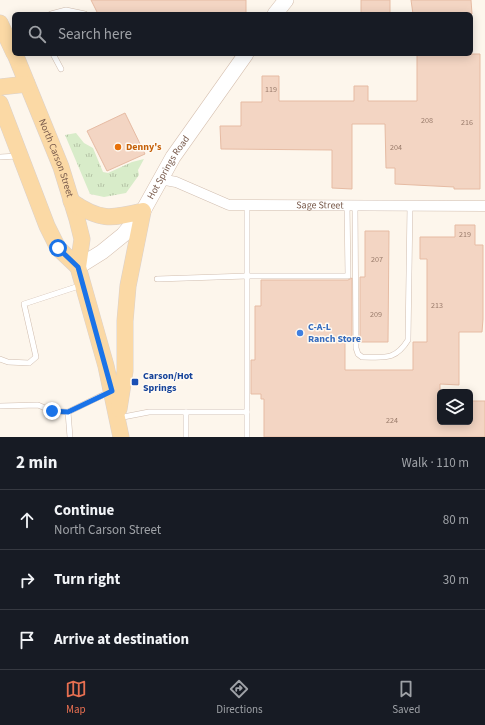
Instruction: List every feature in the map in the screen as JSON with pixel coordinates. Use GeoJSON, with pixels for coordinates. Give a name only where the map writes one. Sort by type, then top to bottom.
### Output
{"type":"FeatureCollection","features":[{"type":"Feature","properties":{"kind":"main road","name":"North Carson Street"},"geometry":{"type":"LineString","coordinates":[[0,23],[12,49]]}},
{"type":"Feature","properties":{"kind":"main road","name":"North Carson Street"},"geometry":{"type":"LineString","coordinates":[[15,56],[60,167],[82,239],[78,267],[112,391],[121,437]]}},
{"type":"Feature","properties":{"kind":"main road"},"geometry":{"type":"LineString","coordinates":[[0,87],[27,84]]}},
{"type":"Feature","properties":{"kind":"main road"},"geometry":{"type":"LineString","coordinates":[[0,103],[47,226],[58,248],[78,267]]}},
{"type":"Feature","properties":{"kind":"main road"},"geometry":{"type":"LineString","coordinates":[[71,200],[84,210],[98,216],[117,217],[143,211],[128,286],[125,321],[125,371],[118,418]]}},
{"type":"Feature","properties":{"kind":"street"},"geometry":{"type":"LineString","coordinates":[[277,12],[286,0]]}},
{"type":"Feature","properties":{"kind":"street","name":"Hot Springs Road"},"geometry":{"type":"LineString","coordinates":[[78,267],[102,252],[124,234],[143,211],[160,178],[186,137],[245,56]]}},
{"type":"Feature","properties":{"kind":"street","name":"Sage Street"},"geometry":{"type":"LineString","coordinates":[[160,178],[176,182],[229,205],[485,206]]}},
{"type":"Feature","properties":{"kind":"lane"},"geometry":{"type":"LineString","coordinates":[[58,12],[66,10],[76,12]]}},
{"type":"Feature","properties":{"kind":"lane"},"geometry":{"type":"LineString","coordinates":[[54,56],[60,69]]}},
{"type":"Feature","properties":{"kind":"lane"},"geometry":{"type":"LineString","coordinates":[[0,157],[21,155]]}},
{"type":"Feature","properties":{"kind":"lane"},"geometry":{"type":"LineString","coordinates":[[247,205],[247,437]]}},
{"type":"Feature","properties":{"kind":"lane"},"geometry":{"type":"LineString","coordinates":[[157,279],[247,276],[348,276],[351,205]]}},
{"type":"Feature","properties":{"kind":"lane"},"geometry":{"type":"LineString","coordinates":[[351,205],[356,348],[358,354],[362,357],[392,357],[401,351],[408,340],[410,206]]}},
{"type":"Feature","properties":{"kind":"lane"},"geometry":{"type":"LineString","coordinates":[[0,359],[8,362],[29,363],[36,357],[24,304],[83,285]]}},
{"type":"Feature","properties":{"kind":"lane"},"geometry":{"type":"LineString","coordinates":[[0,406],[38,405],[52,411],[68,412],[112,391]]}},
{"type":"Feature","properties":{"kind":"lane"},"geometry":{"type":"LineString","coordinates":[[68,412],[70,437]]}},
{"type":"Feature","properties":{"kind":"lane"},"geometry":{"type":"LineString","coordinates":[[118,418],[149,412],[247,412]]}},
{"type":"Feature","properties":{"kind":"lane"},"geometry":{"type":"LineString","coordinates":[[186,412],[186,437]]}},
{"type":"Feature","properties":{"kind":"green space"},"geometry":{"type":"Polygon","coordinates":[[[76,133],[84,143],[93,148],[103,172],[108,173],[132,162],[144,159],[138,170],[139,175],[126,193],[104,197],[90,194],[65,135],[76,133]]]}},
{"type":"Feature","properties":{"kind":"building"},"geometry":{"type":"Polygon","coordinates":[[[91,0],[246,0],[246,12],[97,12],[91,0]]]}},
{"type":"Feature","properties":{"kind":"building"},"geometry":{"type":"Polygon","coordinates":[[[361,0],[390,0],[390,12],[361,12],[361,0]]]}},
{"type":"Feature","properties":{"kind":"building"},"geometry":{"type":"Polygon","coordinates":[[[411,0],[471,0],[472,12],[413,12],[411,0]]]}},
{"type":"Feature","properties":{"kind":"building"},"geometry":{"type":"Polygon","coordinates":[[[473,54],[480,54],[480,189],[454,189],[454,187],[395,184],[395,168],[386,168],[385,124],[352,124],[352,189],[332,188],[332,150],[221,149],[220,126],[241,126],[241,102],[262,102],[262,76],[279,76],[279,101],[354,101],[354,86],[368,86],[368,101],[417,101],[417,56],[473,56],[473,54]]]}},
{"type":"Feature","properties":{"kind":"building","name":"Denny's"},"geometry":{"type":"Polygon","coordinates":[[[125,113],[145,154],[107,171],[87,131],[125,113]]]}},
{"type":"Feature","properties":{"kind":"building"},"geometry":{"type":"Polygon","coordinates":[[[455,225],[475,225],[475,245],[483,245],[482,332],[459,332],[459,385],[440,384],[440,389],[437,389],[437,425],[473,425],[473,401],[485,401],[485,437],[264,437],[264,399],[261,399],[261,394],[251,394],[251,360],[255,360],[255,306],[261,306],[261,280],[348,280],[352,278],[352,342],[345,342],[345,370],[413,370],[413,342],[427,342],[427,259],[420,259],[420,237],[455,237],[455,225]]]}},
{"type":"Feature","properties":{"kind":"building"},"geometry":{"type":"Polygon","coordinates":[[[365,231],[389,231],[388,342],[360,342],[360,277],[365,277],[365,231]]]}},
{"type":"Feature","properties":{"kind":"place","name":"Denny's"},"geometry":{"type":"Point","coordinates":[118,147]}},
{"type":"Feature","properties":{"kind":"place","name":"C-A-L Ranch Store"},"geometry":{"type":"Point","coordinates":[300,333]}},
{"type":"Feature","properties":{"kind":"place","name":"Carson/Hot Springs"},"geometry":{"type":"Point","coordinates":[135,382]}},
{"type":"Feature","properties":{"kind":"route"},"geometry":{"type":"LineString","coordinates":[[52,411],[68,412],[112,391],[78,267],[58,248]]}}]}
